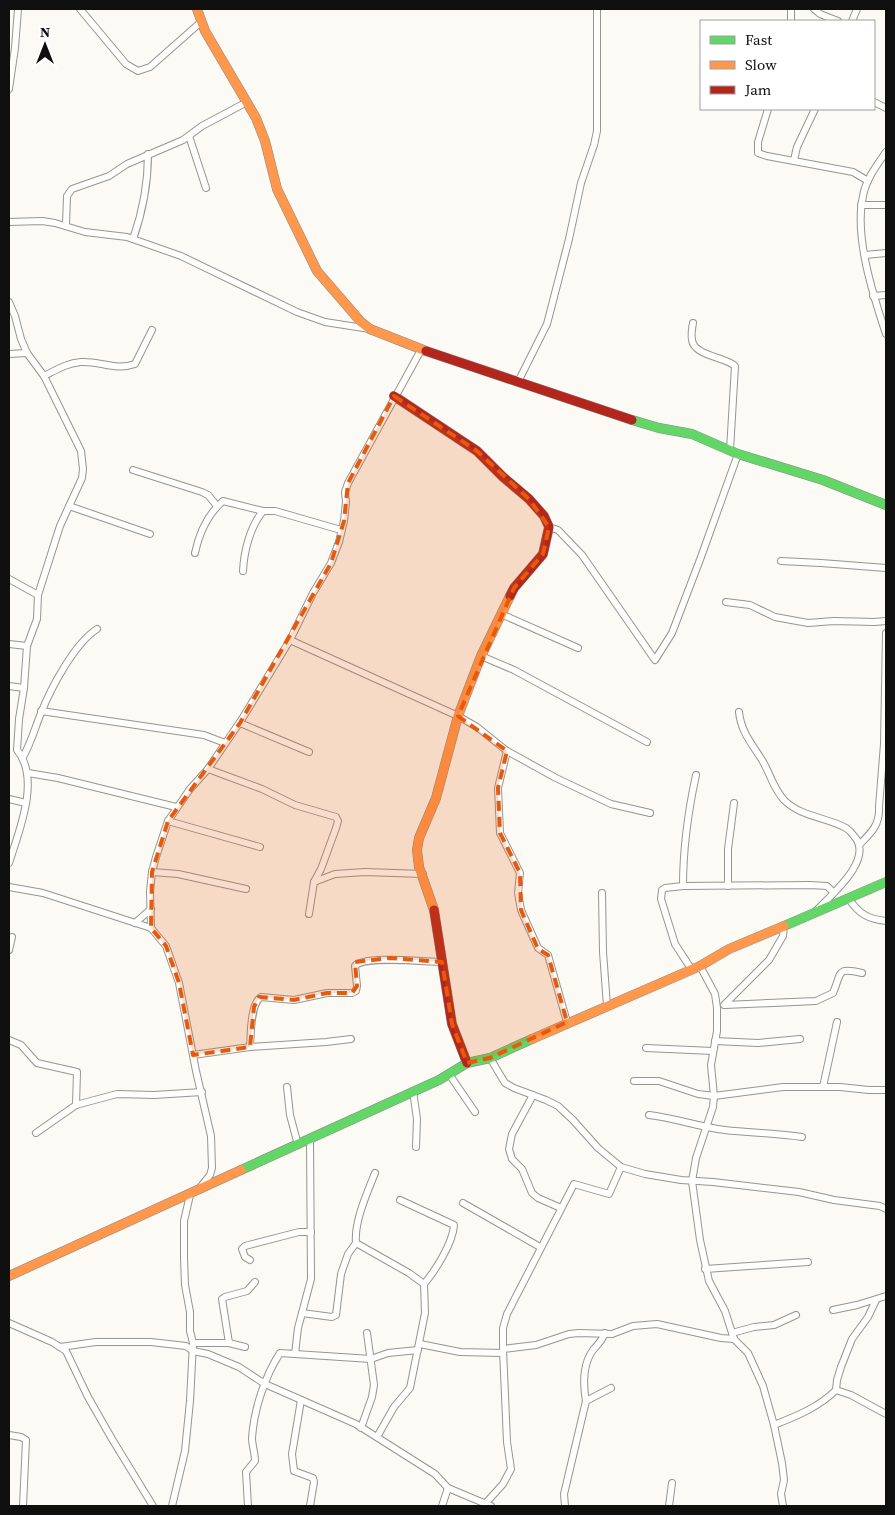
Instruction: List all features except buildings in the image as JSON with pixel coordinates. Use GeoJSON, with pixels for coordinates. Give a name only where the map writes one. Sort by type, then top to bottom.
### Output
{"type":"FeatureCollection","features":[{"type":"Feature","properties":{"kind":"street"},"geometry":{"type":"LineString","coordinates":[[9,89],[18,9]]}},
{"type":"Feature","properties":{"kind":"street"},"geometry":{"type":"LineString","coordinates":[[80,9],[126,64],[138,71],[150,66],[201,22]]}},
{"type":"Feature","properties":{"kind":"street"},"geometry":{"type":"LineString","coordinates":[[198,9],[201,22],[256,118],[265,141],[279,194],[317,270],[361,322],[370,329]]}},
{"type":"Feature","properties":{"kind":"street"},"geometry":{"type":"LineString","coordinates":[[518,382],[547,324],[565,256],[581,183],[597,131],[597,9]]}},
{"type":"Feature","properties":{"kind":"street"},"geometry":{"type":"LineString","coordinates":[[814,9],[820,14],[835,20]]}},
{"type":"Feature","properties":{"kind":"street"},"geometry":{"type":"LineString","coordinates":[[66,224],[67,196],[72,189],[109,176],[127,164],[189,136],[202,126],[247,102]]}},
{"type":"Feature","properties":{"kind":"street"},"geometry":{"type":"LineString","coordinates":[[768,110],[758,142],[758,153],[853,172],[868,181]]}},
{"type":"Feature","properties":{"kind":"street"},"geometry":{"type":"LineString","coordinates":[[794,160],[797,147],[815,110]]}},
{"type":"Feature","properties":{"kind":"street"},"geometry":{"type":"LineString","coordinates":[[189,136],[206,188]]}},
{"type":"Feature","properties":{"kind":"street"},"geometry":{"type":"LineString","coordinates":[[886,152],[868,181],[861,205],[861,231],[873,296],[886,334]]}},
{"type":"Feature","properties":{"kind":"street"},"geometry":{"type":"LineString","coordinates":[[133,239],[141,218],[146,193],[148,154]]}},
{"type":"Feature","properties":{"kind":"street"},"geometry":{"type":"LineString","coordinates":[[861,205],[886,205]]}},
{"type":"Feature","properties":{"kind":"street"},"geometry":{"type":"LineString","coordinates":[[9,222],[42,221],[66,224],[85,232],[117,235],[133,239],[181,256],[298,312],[325,322],[370,329],[421,350],[575,402],[659,428],[692,434],[734,452],[823,480],[886,505]]}},
{"type":"Feature","properties":{"kind":"street"},"geometry":{"type":"LineString","coordinates":[[866,255],[886,253]]}},
{"type":"Feature","properties":{"kind":"street"},"geometry":{"type":"LineString","coordinates":[[873,296],[886,294]]}},
{"type":"Feature","properties":{"kind":"street"},"geometry":{"type":"LineString","coordinates":[[9,302],[27,353],[44,376],[81,451],[83,469],[82,478],[60,526],[38,595],[37,619],[27,646],[17,750]]}},
{"type":"Feature","properties":{"kind":"street"},"geometry":{"type":"LineString","coordinates":[[549,527],[558,530],[582,555],[655,660],[672,632],[711,530],[734,452],[730,445],[735,366],[730,362],[709,355],[694,344],[692,337],[693,323]]}},
{"type":"Feature","properties":{"kind":"street"},"geometry":{"type":"LineString","coordinates":[[44,376],[64,366],[81,362],[118,368],[136,364],[152,330]]}},
{"type":"Feature","properties":{"kind":"street"},"geometry":{"type":"LineString","coordinates":[[151,928],[150,892],[152,872],[168,821],[176,807],[208,769],[240,722],[290,640],[313,593],[331,563],[341,530],[348,483],[394,396],[421,350]]}},
{"type":"Feature","properties":{"kind":"street"},"geometry":{"type":"LineString","coordinates":[[9,354],[27,353]]}},
{"type":"Feature","properties":{"kind":"street"},"geometry":{"type":"LineString","coordinates":[[394,396],[477,451],[529,500],[544,516],[549,527],[542,554],[514,588],[481,656],[458,716],[436,798],[419,838],[419,867],[434,906],[452,1024],[467,1063]]}},
{"type":"Feature","properties":{"kind":"street"},"geometry":{"type":"LineString","coordinates":[[133,470],[202,492],[208,495],[217,506]]}},
{"type":"Feature","properties":{"kind":"street"},"geometry":{"type":"LineString","coordinates":[[195,553],[206,522],[217,506],[223,501],[263,511],[275,511],[341,530]]}},
{"type":"Feature","properties":{"kind":"street"},"geometry":{"type":"LineString","coordinates":[[69,506],[150,534]]}},
{"type":"Feature","properties":{"kind":"street"},"geometry":{"type":"LineString","coordinates":[[243,571],[248,543],[258,517],[263,511]]}},
{"type":"Feature","properties":{"kind":"street"},"geometry":{"type":"LineString","coordinates":[[781,561],[886,568]]}},
{"type":"Feature","properties":{"kind":"street"},"geometry":{"type":"LineString","coordinates":[[9,579],[38,595]]}},
{"type":"Feature","properties":{"kind":"street"},"geometry":{"type":"LineString","coordinates":[[726,602],[750,605],[775,617],[808,623],[834,620],[874,622],[886,620]]}},
{"type":"Feature","properties":{"kind":"street"},"geometry":{"type":"LineString","coordinates":[[502,614],[578,648]]}},
{"type":"Feature","properties":{"kind":"street"},"geometry":{"type":"LineString","coordinates":[[23,757],[30,746],[41,711],[62,671],[88,635],[97,629]]}},
{"type":"Feature","properties":{"kind":"street"},"geometry":{"type":"LineString","coordinates":[[859,845],[872,832],[878,823],[879,816],[878,807],[884,744],[886,633]]}},
{"type":"Feature","properties":{"kind":"street"},"geometry":{"type":"LineString","coordinates":[[290,640],[458,716],[477,727],[507,751],[556,778],[611,804],[650,813]]}},
{"type":"Feature","properties":{"kind":"street"},"geometry":{"type":"LineString","coordinates":[[9,644],[27,646]]}},
{"type":"Feature","properties":{"kind":"street"},"geometry":{"type":"LineString","coordinates":[[481,656],[514,670],[647,742]]}},
{"type":"Feature","properties":{"kind":"street"},"geometry":{"type":"LineString","coordinates":[[9,686],[24,688]]}},
{"type":"Feature","properties":{"kind":"street"},"geometry":{"type":"LineString","coordinates":[[41,711],[204,735],[225,743]]}},
{"type":"Feature","properties":{"kind":"street"},"geometry":{"type":"LineString","coordinates":[[739,712],[743,732],[765,764],[776,789],[784,800],[808,815],[847,828],[857,838],[860,855],[857,863],[850,875],[814,913]]}},
{"type":"Feature","properties":{"kind":"street"},"geometry":{"type":"LineString","coordinates":[[240,722],[310,752]]}},
{"type":"Feature","properties":{"kind":"street"},"geometry":{"type":"LineString","coordinates":[[9,748],[17,750],[23,757],[28,773],[26,803],[17,842],[9,863]]}},
{"type":"Feature","properties":{"kind":"street"},"geometry":{"type":"LineString","coordinates":[[507,751],[498,788],[500,833],[520,873],[518,893],[521,910],[538,948],[548,955],[566,1022]]}},
{"type":"Feature","properties":{"kind":"street"},"geometry":{"type":"LineString","coordinates":[[208,769],[262,789],[296,805],[336,817],[338,821],[336,828],[322,869],[314,882],[309,914]]}},
{"type":"Feature","properties":{"kind":"street"},"geometry":{"type":"LineString","coordinates":[[28,773],[58,778],[176,807]]}},
{"type":"Feature","properties":{"kind":"street"},"geometry":{"type":"LineString","coordinates":[[683,886],[683,858],[696,775]]}},
{"type":"Feature","properties":{"kind":"street"},"geometry":{"type":"LineString","coordinates":[[9,799],[26,803]]}},
{"type":"Feature","properties":{"kind":"street"},"geometry":{"type":"LineString","coordinates":[[728,886],[728,849],[734,803]]}},
{"type":"Feature","properties":{"kind":"street"},"geometry":{"type":"LineString","coordinates":[[168,821],[260,847]]}},
{"type":"Feature","properties":{"kind":"street"},"geometry":{"type":"LineString","coordinates":[[152,872],[178,874],[246,889]]}},
{"type":"Feature","properties":{"kind":"street"},"geometry":{"type":"LineString","coordinates":[[314,882],[335,874],[345,873],[423,874]]}},
{"type":"Feature","properties":{"kind":"street"},"geometry":{"type":"LineString","coordinates":[[9,1275],[298,1145],[438,1080],[467,1063],[490,1058],[566,1022],[696,968],[729,949],[886,882]]}},
{"type":"Feature","properties":{"kind":"street"},"geometry":{"type":"LineString","coordinates":[[783,1506],[781,1494],[784,1480],[774,1425],[763,1386],[748,1353],[733,1336],[725,1311],[708,1281],[692,1182],[694,1164],[714,1096],[711,1065],[717,1008],[715,994],[675,944],[660,893],[665,888],[683,886],[821,885],[827,886],[834,892]]}},
{"type":"Feature","properties":{"kind":"street"},"geometry":{"type":"LineString","coordinates":[[9,887],[43,893],[151,928],[166,946],[179,983],[212,1136],[212,1168],[210,1175],[194,1193],[184,1221],[185,1285],[190,1312],[193,1351],[185,1451],[172,1506]]}},
{"type":"Feature","properties":{"kind":"street"},"geometry":{"type":"LineString","coordinates":[[602,893],[602,944],[607,1006]]}},
{"type":"Feature","properties":{"kind":"street"},"geometry":{"type":"LineString","coordinates":[[849,899],[855,909],[864,915],[886,921]]}},
{"type":"Feature","properties":{"kind":"street"},"geometry":{"type":"LineString","coordinates":[[136,923],[151,909]]}},
{"type":"Feature","properties":{"kind":"street"},"geometry":{"type":"LineString","coordinates":[[725,1005],[769,960],[783,936],[784,926]]}},
{"type":"Feature","properties":{"kind":"street"},"geometry":{"type":"LineString","coordinates":[[9,950],[12,937]]}},
{"type":"Feature","properties":{"kind":"street"},"geometry":{"type":"LineString","coordinates":[[250,1047],[254,1007],[261,997],[294,1000],[327,993],[352,993],[356,991],[357,986],[355,966],[362,962],[390,958],[442,962]]}},
{"type":"Feature","properties":{"kind":"street"},"geometry":{"type":"LineString","coordinates":[[717,1008],[725,1005],[816,1000],[833,993],[839,976],[843,971],[862,973]]}},
{"type":"Feature","properties":{"kind":"street"},"geometry":{"type":"LineString","coordinates":[[823,1087],[837,1022]]}},
{"type":"Feature","properties":{"kind":"street"},"geometry":{"type":"LineString","coordinates":[[193,1055],[250,1047],[351,1039]]}},
{"type":"Feature","properties":{"kind":"street"},"geometry":{"type":"LineString","coordinates":[[715,1041],[758,1043],[800,1039]]}},
{"type":"Feature","properties":{"kind":"street"},"geometry":{"type":"LineString","coordinates":[[9,1040],[22,1045],[37,1063],[77,1072],[76,1105]]}},
{"type":"Feature","properties":{"kind":"street"},"geometry":{"type":"LineString","coordinates":[[646,1048],[713,1051]]}},
{"type":"Feature","properties":{"kind":"street"},"geometry":{"type":"LineString","coordinates":[[490,1058],[505,1083],[558,1106],[598,1148],[621,1167],[645,1174],[692,1182],[713,1182],[799,1192],[834,1200],[880,1206],[886,1209]]}},
{"type":"Feature","properties":{"kind":"street"},"geometry":{"type":"LineString","coordinates":[[449,1074],[475,1112]]}},
{"type":"Feature","properties":{"kind":"street"},"geometry":{"type":"LineString","coordinates":[[634,1081],[659,1081],[698,1094],[714,1096],[750,1093],[768,1088],[823,1087],[886,1090]]}},
{"type":"Feature","properties":{"kind":"street"},"geometry":{"type":"LineString","coordinates":[[287,1087],[290,1115],[298,1145]]}},
{"type":"Feature","properties":{"kind":"street"},"geometry":{"type":"LineString","coordinates":[[412,1091],[417,1122],[416,1147]]}},
{"type":"Feature","properties":{"kind":"street"},"geometry":{"type":"LineString","coordinates":[[36,1132],[76,1105],[117,1094],[154,1095],[202,1092]]}},
{"type":"Feature","properties":{"kind":"street"},"geometry":{"type":"LineString","coordinates":[[533,1095],[512,1134],[508,1149],[512,1159],[522,1169],[532,1193],[538,1198],[561,1208]]}},
{"type":"Feature","properties":{"kind":"street"},"geometry":{"type":"LineString","coordinates":[[649,1115],[669,1117],[706,1128],[802,1137]]}},
{"type":"Feature","properties":{"kind":"street"},"geometry":{"type":"LineString","coordinates":[[295,1354],[298,1328],[311,1279],[310,1139]]}},
{"type":"Feature","properties":{"kind":"street"},"geometry":{"type":"LineString","coordinates":[[60,1347],[128,1341],[186,1346],[193,1351],[208,1354],[239,1366],[265,1384],[377,1436],[399,1453],[435,1474],[448,1488],[488,1505],[511,1469],[507,1442],[503,1351],[503,1328],[507,1314],[574,1184],[609,1194],[621,1167]]}},
{"type":"Feature","properties":{"kind":"street"},"geometry":{"type":"LineString","coordinates":[[302,1313],[332,1317],[336,1315],[341,1274],[348,1254],[356,1243],[355,1235],[364,1201],[375,1173]]}},
{"type":"Feature","properties":{"kind":"street"},"geometry":{"type":"LineString","coordinates":[[377,1436],[394,1407],[410,1388],[425,1314],[424,1284],[436,1268],[454,1225],[400,1200]]}},
{"type":"Feature","properties":{"kind":"street"},"geometry":{"type":"LineString","coordinates":[[463,1203],[540,1247]]}},
{"type":"Feature","properties":{"kind":"street"},"geometry":{"type":"LineString","coordinates":[[250,1260],[245,1258],[242,1249],[245,1246],[299,1232],[311,1232]]}},
{"type":"Feature","properties":{"kind":"street"},"geometry":{"type":"LineString","coordinates":[[356,1243],[409,1273],[424,1284]]}},
{"type":"Feature","properties":{"kind":"street"},"geometry":{"type":"LineString","coordinates":[[705,1269],[808,1262]]}},
{"type":"Feature","properties":{"kind":"street"},"geometry":{"type":"LineString","coordinates":[[229,1344],[222,1299],[247,1291],[255,1282]]}},
{"type":"Feature","properties":{"kind":"street"},"geometry":{"type":"LineString","coordinates":[[833,1310],[858,1305],[886,1296]]}},
{"type":"Feature","properties":{"kind":"street"},"geometry":{"type":"LineString","coordinates":[[774,1425],[810,1410],[824,1402],[836,1390],[841,1367],[852,1339],[868,1317],[876,1300]]}},
{"type":"Feature","properties":{"kind":"street"},"geometry":{"type":"LineString","coordinates":[[248,1506],[246,1472],[255,1461],[252,1435],[265,1384],[280,1352],[371,1359],[419,1347],[460,1352],[503,1351],[536,1346],[568,1334],[612,1334],[633,1326],[657,1324],[721,1338],[733,1336],[754,1327],[774,1326],[796,1315]]}},
{"type":"Feature","properties":{"kind":"street"},"geometry":{"type":"LineString","coordinates":[[9,1323],[66,1351],[88,1397],[153,1506]]}},
{"type":"Feature","properties":{"kind":"street"},"geometry":{"type":"LineString","coordinates":[[361,1428],[372,1397],[374,1385],[367,1333]]}},
{"type":"Feature","properties":{"kind":"street"},"geometry":{"type":"LineString","coordinates":[[565,1506],[564,1494],[586,1401],[583,1385],[585,1371],[589,1357],[603,1340],[605,1333]]}},
{"type":"Feature","properties":{"kind":"street"},"geometry":{"type":"LineString","coordinates":[[193,1343],[229,1344],[245,1347]]}},
{"type":"Feature","properties":{"kind":"street"},"geometry":{"type":"LineString","coordinates":[[586,1401],[611,1388]]}},
{"type":"Feature","properties":{"kind":"street"},"geometry":{"type":"LineString","coordinates":[[836,1390],[850,1395],[886,1414]]}},
{"type":"Feature","properties":{"kind":"street"},"geometry":{"type":"LineString","coordinates":[[301,1400],[292,1454],[294,1472],[313,1478],[310,1506]]}},
{"type":"Feature","properties":{"kind":"street"},"geometry":{"type":"LineString","coordinates":[[9,1435],[22,1436],[26,1440],[23,1506]]}},
{"type":"Feature","properties":{"kind":"street"},"geometry":{"type":"LineString","coordinates":[[669,1506],[672,1483]]}},
{"type":"Feature","properties":{"kind":"street"},"geometry":{"type":"LineString","coordinates":[[442,1506],[448,1488]]}},
{"type":"Feature","properties":{"kind":"highlighted area"},"geometry":{"type":"Polygon","coordinates":[[[394,396],[477,451],[529,499],[549,527],[543,554],[514,588],[458,716],[507,751],[498,788],[500,833],[520,873],[521,910],[538,949],[548,955],[567,1022],[490,1058],[467,1063],[452,1024],[442,962],[390,958],[355,962],[357,986],[352,993],[327,993],[294,1000],[259,997],[254,1007],[250,1047],[193,1055],[179,983],[166,946],[151,928],[152,872],[168,821],[240,723],[331,563],[344,521],[348,483],[394,396]]]}},
{"type":"Feature","properties":{"kind":"traffic: fast"},"geometry":{"type":"LineString","coordinates":[[632,420],[659,428],[692,434],[738,454],[823,480],[886,505]]}},
{"type":"Feature","properties":{"kind":"traffic: fast"},"geometry":{"type":"LineString","coordinates":[[784,926],[886,882]]}},
{"type":"Feature","properties":{"kind":"traffic: fast"},"geometry":{"type":"LineString","coordinates":[[241,1170],[439,1080],[467,1063],[490,1058],[532,1039]]}},
{"type":"Feature","properties":{"kind":"traffic: slow"},"geometry":{"type":"LineString","coordinates":[[197,9],[205,31],[256,118],[265,141],[277,189],[317,271],[361,322],[370,329],[426,351]]}},
{"type":"Feature","properties":{"kind":"traffic: slow"},"geometry":{"type":"LineString","coordinates":[[434,910],[419,867],[417,850],[419,838],[436,798],[458,716],[481,656],[510,596]]}},
{"type":"Feature","properties":{"kind":"traffic: slow"},"geometry":{"type":"LineString","coordinates":[[532,1039],[700,966],[729,949],[784,926]]}},
{"type":"Feature","properties":{"kind":"traffic: slow"},"geometry":{"type":"LineString","coordinates":[[9,1276],[241,1170]]}},
{"type":"Feature","properties":{"kind":"traffic: jam"},"geometry":{"type":"LineString","coordinates":[[426,351],[632,420]]}},
{"type":"Feature","properties":{"kind":"traffic: jam"},"geometry":{"type":"LineString","coordinates":[[394,396],[477,451],[529,499],[544,516],[549,527],[543,554],[514,588],[510,596]]}},
{"type":"Feature","properties":{"kind":"traffic: jam"},"geometry":{"type":"LineString","coordinates":[[434,910],[452,1024],[467,1063]]}}]}
